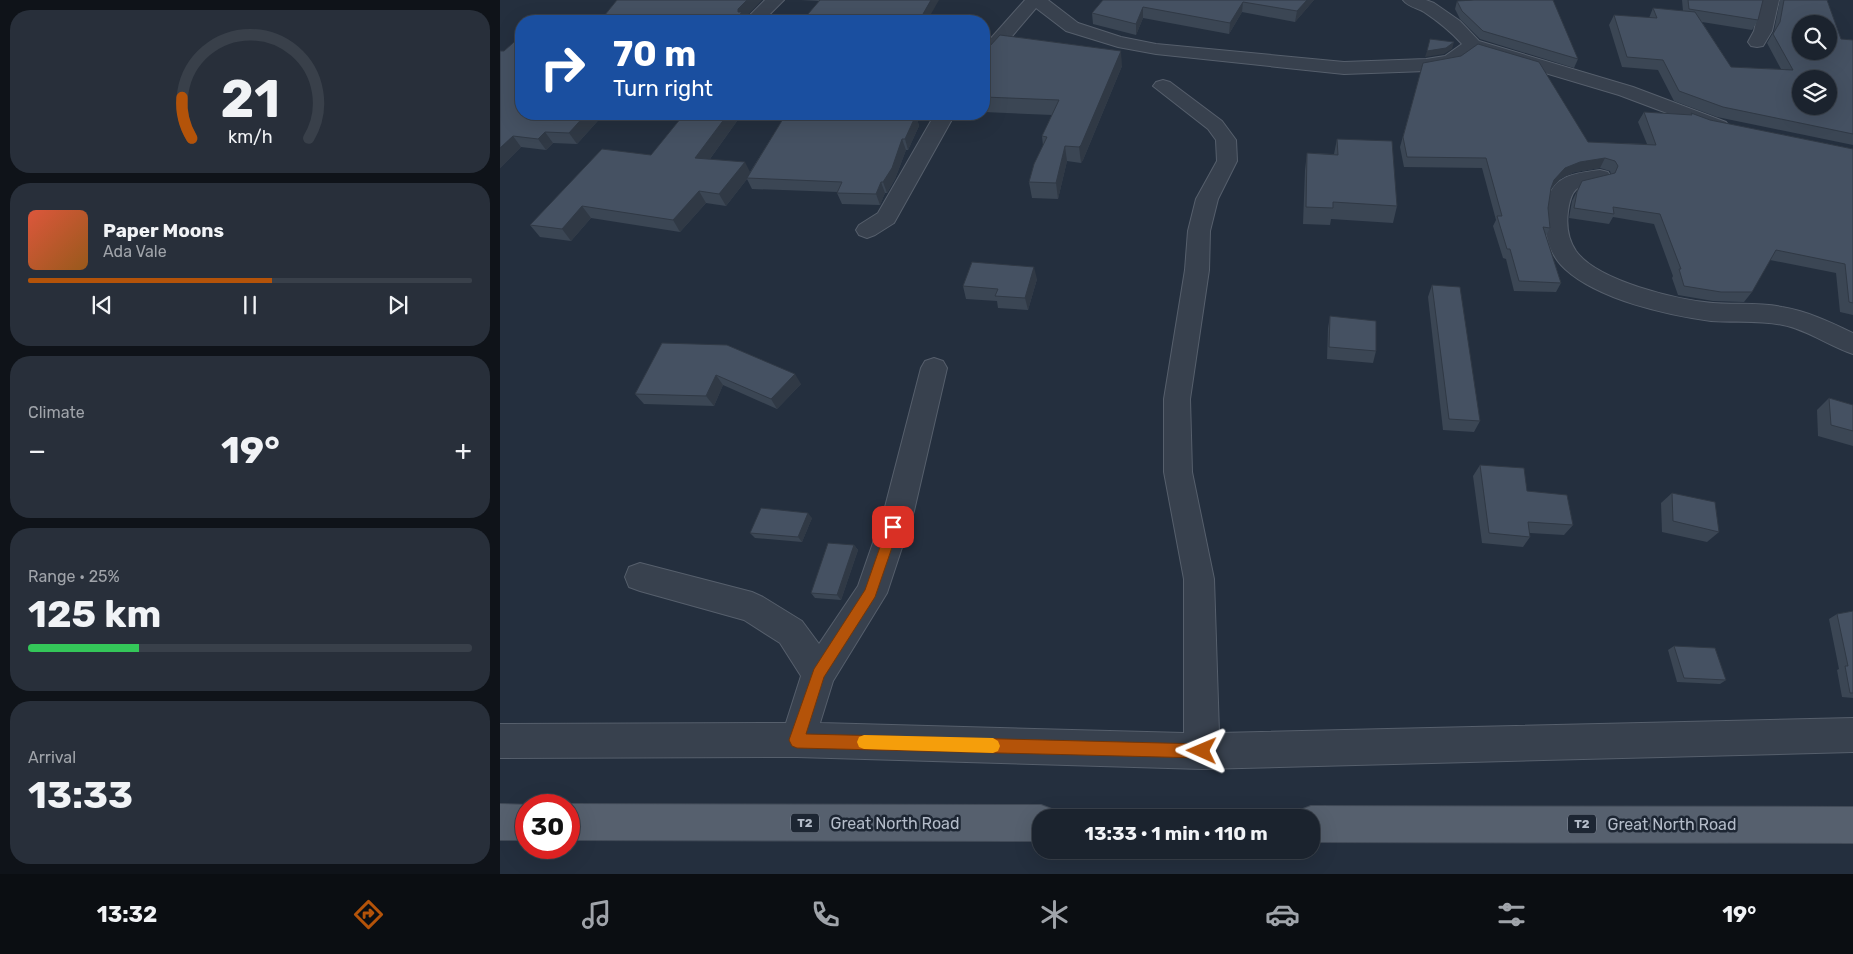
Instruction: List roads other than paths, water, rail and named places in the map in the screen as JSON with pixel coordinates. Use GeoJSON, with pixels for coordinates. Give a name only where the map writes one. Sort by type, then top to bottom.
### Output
{"type":"FeatureCollection","features":[{"type":"Feature","properties":{"kind":"main road"},"geometry":{"type":"LineString","coordinates":[[500,822],[515,822]]}},
{"type":"Feature","properties":{"kind":"main road","name":"Great North Road"},"geometry":{"type":"LineString","coordinates":[[580,822],[1032,823]]}},
{"type":"Feature","properties":{"kind":"main road","name":"Great North Road"},"geometry":{"type":"LineString","coordinates":[[1320,824],[1853,825]]}},
{"type":"Feature","properties":{"kind":"street"},"geometry":{"type":"LineString","coordinates":[[759,15],[775,0]]}},
{"type":"Feature","properties":{"kind":"street"},"geometry":{"type":"LineString","coordinates":[[990,50],[1036,0],[1072,27],[1118,42],[1156,49],[1344,68],[1426,65],[1451,60],[1473,45]]}},
{"type":"Feature","properties":{"kind":"street"},"geometry":{"type":"LineString","coordinates":[[1757,42],[1763,31],[1770,0]]}},
{"type":"Feature","properties":{"kind":"street"},"geometry":{"type":"LineString","coordinates":[[1424,2],[1454,25],[1473,45],[1626,91],[1711,124],[1739,130]]}},
{"type":"Feature","properties":{"kind":"street"},"geometry":{"type":"LineString","coordinates":[[1163,86],[1215,125],[1226,140],[1227,161],[1207,199],[1199,231],[1197,270],[1177,399],[1178,472],[1198,579],[1202,751]]}},
{"type":"Feature","properties":{"kind":"street"},"geometry":{"type":"LineString","coordinates":[[867,230],[886,218],[942,120]]}},
{"type":"Feature","properties":{"kind":"street"},"geometry":{"type":"LineString","coordinates":[[1600,177],[1572,182],[1564,186],[1559,199],[1556,227],[1560,242],[1573,264],[1593,276],[1626,291],[1678,306],[1712,312],[1772,314],[1803,322],[1853,344]]}},
{"type":"Feature","properties":{"kind":"street"},"geometry":{"type":"LineString","coordinates":[[797,740],[819,673],[871,593],[899,511],[934,368]]}},
{"type":"Feature","properties":{"kind":"street"},"geometry":{"type":"LineString","coordinates":[[640,578],[752,607],[791,632],[819,673]]}},
{"type":"Feature","properties":{"kind":"street"},"geometry":{"type":"LineString","coordinates":[[500,741],[797,740],[1202,751],[1853,735]]}}]}
